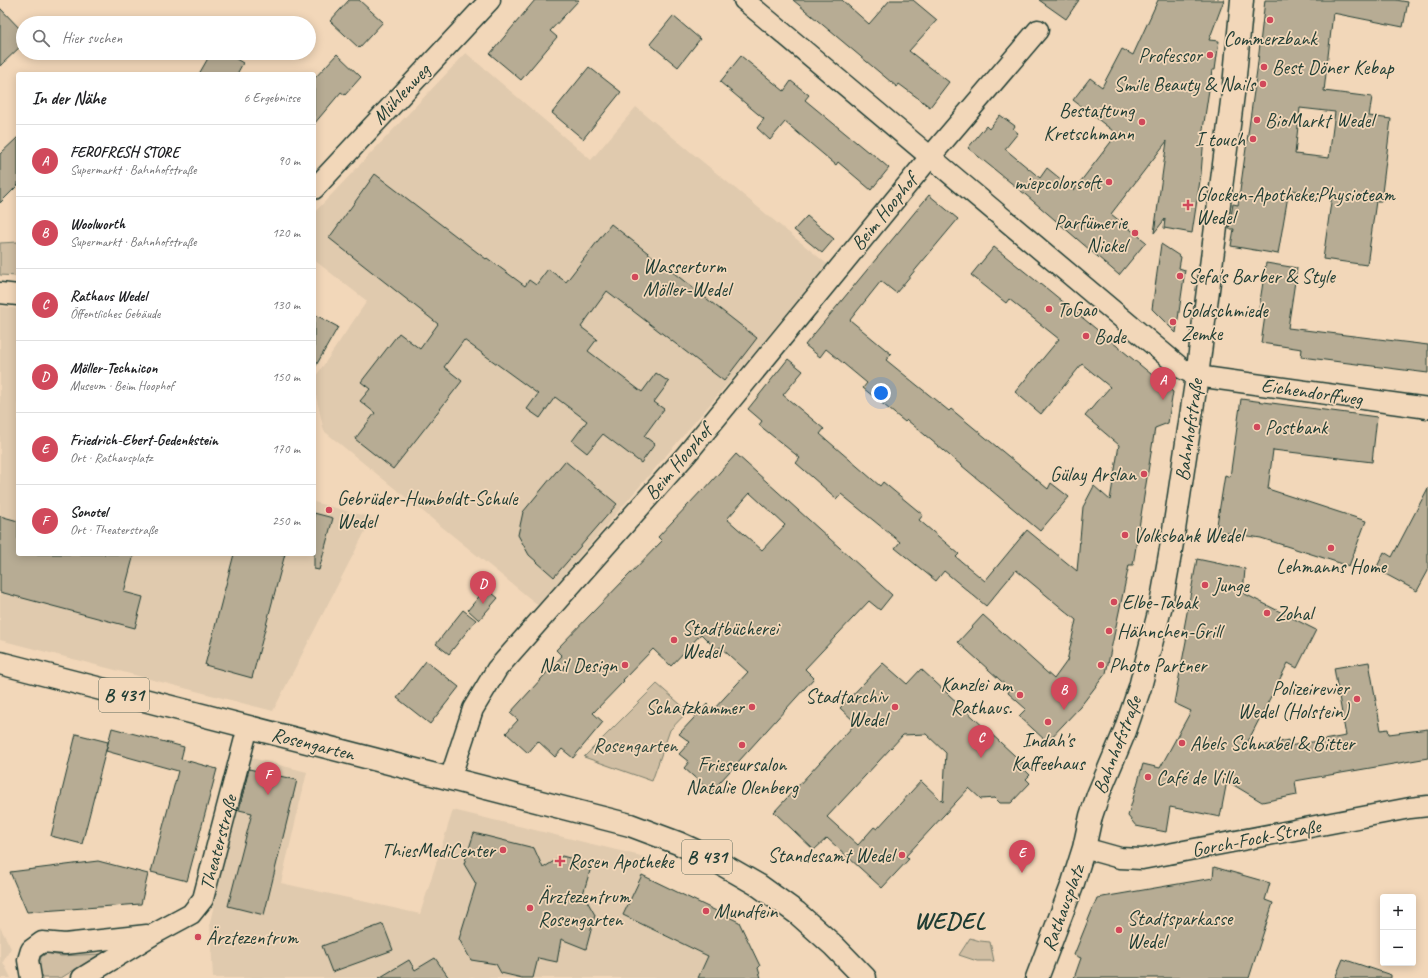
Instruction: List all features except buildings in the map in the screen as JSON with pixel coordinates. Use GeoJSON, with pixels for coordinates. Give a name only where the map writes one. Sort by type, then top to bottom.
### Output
{"type":"FeatureCollection","features":[{"type":"Feature","properties":{"kind":"street","name":"Mühlenweg"},"geometry":{"type":"LineString","coordinates":[[316,187],[490,0]]}},
{"type":"Feature","properties":{"kind":"street","name":"Beim Hoophof"},"geometry":{"type":"LineString","coordinates":[[744,0],[1181,368],[1197,376]]}},
{"type":"Feature","properties":{"kind":"street","name":"Bahnhofstraße"},"geometry":{"type":"LineString","coordinates":[[1084,848],[1091,816],[1098,795],[1125,731],[1140,687],[1160,605],[1172,543],[1197,376],[1234,86],[1242,0]]}},
{"type":"Feature","properties":{"kind":"street","name":"Beim Hoophof"},"geometry":{"type":"LineString","coordinates":[[450,779],[473,709],[497,669],[686,455],[930,157],[1038,30]]}},
{"type":"Feature","properties":{"kind":"street"},"geometry":{"type":"LineString","coordinates":[[0,293],[16,296]]}},
{"type":"Feature","properties":{"kind":"street","name":"Eichendorffweg"},"geometry":{"type":"LineString","coordinates":[[1197,376],[1428,408]]}},
{"type":"Feature","properties":{"kind":"street","name":"Rosengarten"},"geometry":{"type":"LineString","coordinates":[[0,663],[630,825],[678,843],[711,858],[758,885],[796,913],[834,946],[865,978]]}},
{"type":"Feature","properties":{"kind":"street","name":"Theaterstraße"},"geometry":{"type":"LineString","coordinates":[[82,978],[154,934],[191,914],[203,899],[248,727]]}},
{"type":"Feature","properties":{"kind":"street","name":"Gorch-Fock-Straße"},"geometry":{"type":"LineString","coordinates":[[1084,848],[1120,858],[1142,860],[1410,808],[1428,806]]}},
{"type":"Feature","properties":{"kind":"street","name":"Rathausplatz"},"geometry":{"type":"LineString","coordinates":[[1037,975],[1072,886],[1084,848]]}},
{"type":"Feature","properties":{"kind":"street","name":"Theaterstraße"},"geometry":{"type":"LineString","coordinates":[[31,978],[28,960],[31,950],[42,942],[65,944],[154,934]]}},
{"type":"Feature","properties":{"kind":"shaded area"},"geometry":{"type":"Polygon","coordinates":[[[466,53],[591,160],[636,107],[827,264],[754,353],[538,605],[324,431],[316,396],[316,376],[367,301],[316,262],[316,211],[466,53]]]}},
{"type":"Feature","properties":{"kind":"shaded area","name":"Gebrüder-Humboldt-Schule Wedel"},"geometry":{"type":"Polygon","coordinates":[[[0,306],[16,309],[16,556],[316,556],[316,503],[372,518],[273,711],[0,640],[0,306]]]}},
{"type":"Feature","properties":{"kind":"shaded area"},"geometry":{"type":"Polygon","coordinates":[[[248,757],[307,772],[281,883],[420,914],[453,810],[649,858],[623,915],[708,956],[698,978],[213,978],[210,922],[248,757]]]}},
{"type":"Feature","properties":{"kind":"shaded area"},"geometry":{"type":"Polygon","coordinates":[[[0,927],[11,948],[3,962],[11,978],[0,978],[0,927]]]}},
{"type":"Feature","properties":{"kind":"green space"},"geometry":{"type":"Polygon","coordinates":[[[16,242],[16,276],[0,275],[0,243],[16,242]]]}},
{"type":"Feature","properties":{"kind":"green space","name":"Rosengarten"},"geometry":{"type":"Polygon","coordinates":[[[657,684],[688,711],[670,730],[652,781],[584,757],[657,684]]]}},
{"type":"Feature","properties":{"kind":"green space"},"geometry":{"type":"Polygon","coordinates":[[[970,938],[990,942],[994,961],[977,961],[959,955],[970,938]]]}},
{"type":"Feature","properties":{"kind":"green space"},"geometry":{"type":"Polygon","coordinates":[[[47,953],[61,956],[100,954],[61,978],[43,978],[38,970],[41,957],[47,953]]]}},
{"type":"Feature","properties":{"kind":"place","name":"Commerzbank"},"geometry":{"type":"Point","coordinates":[1270,20]}},
{"type":"Feature","properties":{"kind":"place","name":"Professor"},"geometry":{"type":"Point","coordinates":[1210,55]}},
{"type":"Feature","properties":{"kind":"place","name":"Best Döner Kebap"},"geometry":{"type":"Point","coordinates":[1264,67]}},
{"type":"Feature","properties":{"kind":"place","name":"Smile Beauty & Nails"},"geometry":{"type":"Point","coordinates":[1263,84]}},
{"type":"Feature","properties":{"kind":"place","name":"BioMarkt Wedel"},"geometry":{"type":"Point","coordinates":[1257,120]}},
{"type":"Feature","properties":{"kind":"place","name":"Bestattung Kretschmann"},"geometry":{"type":"Point","coordinates":[1142,122]}},
{"type":"Feature","properties":{"kind":"place","name":"I touch"},"geometry":{"type":"Point","coordinates":[1253,139]}},
{"type":"Feature","properties":{"kind":"place","name":"miepcolorsoft"},"geometry":{"type":"Point","coordinates":[1109,182]}},
{"type":"Feature","properties":{"kind":"place","name":"Glocken-Apotheke;Physioteam Wedel"},"geometry":{"type":"Point","coordinates":[1188,205]}},
{"type":"Feature","properties":{"kind":"place","name":"Parfümerie Nickel"},"geometry":{"type":"Point","coordinates":[1135,233]}},
{"type":"Feature","properties":{"kind":"place","name":"Sefa's Barber & Style"},"geometry":{"type":"Point","coordinates":[1180,276]}},
{"type":"Feature","properties":{"kind":"place","name":"Wasserturm Möller-Wedel"},"geometry":{"type":"Point","coordinates":[635,277]}},
{"type":"Feature","properties":{"kind":"place","name":"ToGao"},"geometry":{"type":"Point","coordinates":[1049,309]}},
{"type":"Feature","properties":{"kind":"place","name":"Goldschmiede Zemke"},"geometry":{"type":"Point","coordinates":[1173,322]}},
{"type":"Feature","properties":{"kind":"place","name":"Bode"},"geometry":{"type":"Point","coordinates":[1086,336]}},
{"type":"Feature","properties":{"kind":"place","name":"FEROFRESH STORE"},"geometry":{"type":"Point","coordinates":[1163,400]}},
{"type":"Feature","properties":{"kind":"place","name":"Postbank"},"geometry":{"type":"Point","coordinates":[1257,427]}},
{"type":"Feature","properties":{"kind":"place","name":"Gülay Arslan"},"geometry":{"type":"Point","coordinates":[1144,474]}},
{"type":"Feature","properties":{"kind":"place","name":"Gebrüder-Humboldt-Schule Wedel"},"geometry":{"type":"Point","coordinates":[329,510]}},
{"type":"Feature","properties":{"kind":"place","name":"Volksbank Wedel"},"geometry":{"type":"Point","coordinates":[1125,535]}},
{"type":"Feature","properties":{"kind":"place","name":"Lehmanns Home"},"geometry":{"type":"Point","coordinates":[1331,548]}},
{"type":"Feature","properties":{"kind":"place","name":"Junge"},"geometry":{"type":"Point","coordinates":[1205,585]}},
{"type":"Feature","properties":{"kind":"place","name":"Elbe-Tabak"},"geometry":{"type":"Point","coordinates":[1114,602]}},
{"type":"Feature","properties":{"kind":"place","name":"Möller-Technicon"},"geometry":{"type":"Point","coordinates":[483,604]}},
{"type":"Feature","properties":{"kind":"place","name":"Zohal"},"geometry":{"type":"Point","coordinates":[1267,613]}},
{"type":"Feature","properties":{"kind":"place","name":"Hähnchen-Grill"},"geometry":{"type":"Point","coordinates":[1109,631]}},
{"type":"Feature","properties":{"kind":"place","name":"Stadtbücherei Wedel"},"geometry":{"type":"Point","coordinates":[674,640]}},
{"type":"Feature","properties":{"kind":"place","name":"Nail Design"},"geometry":{"type":"Point","coordinates":[625,665]}},
{"type":"Feature","properties":{"kind":"place","name":"Photo Partner"},"geometry":{"type":"Point","coordinates":[1101,665]}},
{"type":"Feature","properties":{"kind":"place","name":"Kanzlei am Rathaus."},"geometry":{"type":"Point","coordinates":[1020,695]}},
{"type":"Feature","properties":{"kind":"place","name":"Polizeirevier Wedel (Holstein)"},"geometry":{"type":"Point","coordinates":[1357,699]}},
{"type":"Feature","properties":{"kind":"place","name":"Schatzkammer"},"geometry":{"type":"Point","coordinates":[752,707]}},
{"type":"Feature","properties":{"kind":"place","name":"Stadtarchiv Wedel"},"geometry":{"type":"Point","coordinates":[895,707]}},
{"type":"Feature","properties":{"kind":"place","name":"Woolworth"},"geometry":{"type":"Point","coordinates":[1064,710]}},
{"type":"Feature","properties":{"kind":"place","name":"Indah's Kaffeehaus"},"geometry":{"type":"Point","coordinates":[1048,722]}},
{"type":"Feature","properties":{"kind":"place","name":"Abels Schnabel & Bitter"},"geometry":{"type":"Point","coordinates":[1182,743]}},
{"type":"Feature","properties":{"kind":"place","name":"Frieseursalon Natalie Olenberg"},"geometry":{"type":"Point","coordinates":[742,745]}},
{"type":"Feature","properties":{"kind":"place","name":"Rathaus Wedel"},"geometry":{"type":"Point","coordinates":[981,758]}},
{"type":"Feature","properties":{"kind":"place","name":"Café de Villa"},"geometry":{"type":"Point","coordinates":[1148,777]}},
{"type":"Feature","properties":{"kind":"place","name":"Sonotel"},"geometry":{"type":"Point","coordinates":[268,795]}},
{"type":"Feature","properties":{"kind":"place","name":"ThiesMediCenter"},"geometry":{"type":"Point","coordinates":[503,850]}},
{"type":"Feature","properties":{"kind":"place","name":"Standesamt Wedel"},"geometry":{"type":"Point","coordinates":[902,855]}},
{"type":"Feature","properties":{"kind":"place","name":"Rosen Apotheke"},"geometry":{"type":"Point","coordinates":[560,861]}},
{"type":"Feature","properties":{"kind":"place","name":"Friedrich-Ebert-Gedenkstein"},"geometry":{"type":"Point","coordinates":[1022,873]}},
{"type":"Feature","properties":{"kind":"place","name":"Ärztezentrum Rosengarten"},"geometry":{"type":"Point","coordinates":[530,908]}},
{"type":"Feature","properties":{"kind":"place","name":"Mundfein"},"geometry":{"type":"Point","coordinates":[706,911]}},
{"type":"Feature","properties":{"kind":"place","name":"Stadtsparkasse Wedel"},"geometry":{"type":"Point","coordinates":[1119,930]}},
{"type":"Feature","properties":{"kind":"place","name":"Ärztezentrum"},"geometry":{"type":"Point","coordinates":[198,937]}},
{"type":"Feature","properties":{"kind":"district","name":"WEDEL"},"geometry":{"type":"Point","coordinates":[950,921]}}]}
